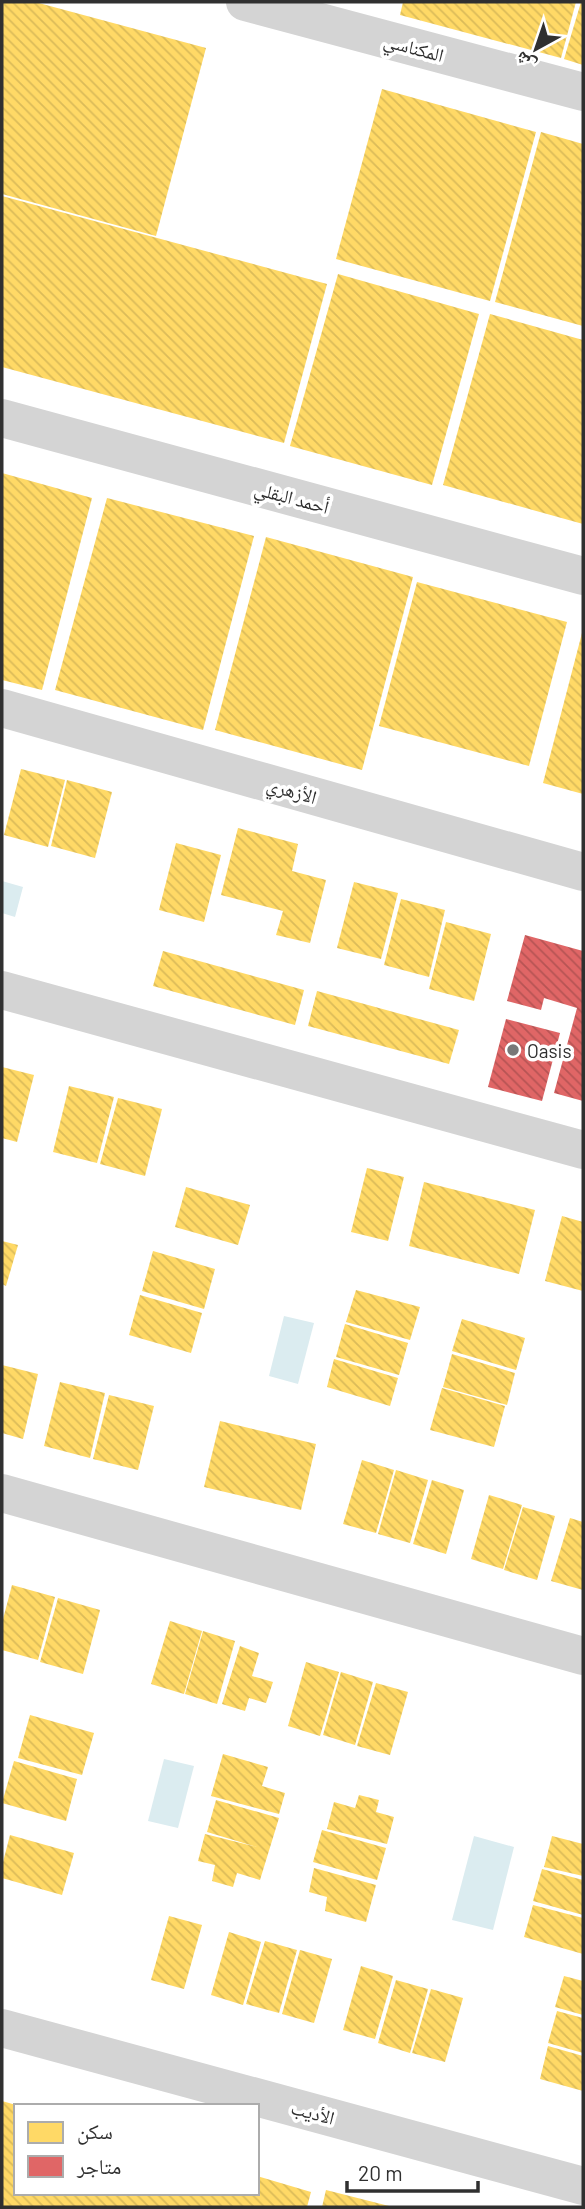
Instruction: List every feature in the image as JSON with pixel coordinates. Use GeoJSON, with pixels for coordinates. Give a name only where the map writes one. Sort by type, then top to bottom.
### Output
{"type":"FeatureCollection","features":[{"type":"Feature","properties":{"kind":"street","name":"المكناسي"},"geometry":{"type":"LineString","coordinates":[[244,2],[583,92]]}},
{"type":"Feature","properties":{"kind":"street","name":"أحمد البقلي"},"geometry":{"type":"LineString","coordinates":[[2,418],[583,576]]}},
{"type":"Feature","properties":{"kind":"street","name":"الأزهري"},"geometry":{"type":"LineString","coordinates":[[2,708],[583,872]]}},
{"type":"Feature","properties":{"kind":"street"},"geometry":{"type":"LineString","coordinates":[[2,990],[583,1150]]}},
{"type":"Feature","properties":{"kind":"street"},"geometry":{"type":"LineString","coordinates":[[2,1493],[583,1656]]}},
{"type":"Feature","properties":{"kind":"street","name":"الأديب"},"geometry":{"type":"LineString","coordinates":[[2,2028],[583,2186]]}},
{"type":"Feature","properties":{"kind":"shaded area"},"geometry":{"type":"Polygon","coordinates":[[[2,881],[23,887],[15,917],[2,913],[2,881]]]}},
{"type":"Feature","properties":{"kind":"shaded area"},"geometry":{"type":"Polygon","coordinates":[[[284,1316],[314,1323],[298,1384],[269,1376],[284,1316]]]}},
{"type":"Feature","properties":{"kind":"shaded area"},"geometry":{"type":"Polygon","coordinates":[[[164,1759],[194,1766],[178,1828],[148,1821],[164,1759]]]}},
{"type":"Feature","properties":{"kind":"shaded area"},"geometry":{"type":"Polygon","coordinates":[[[474,1836],[514,1847],[493,1930],[452,1920],[474,1836]]]}},
{"type":"Feature","properties":{"kind":"building: سكن"},"geometry":{"type":"Polygon","coordinates":[[[2,2],[35,2],[206,48],[156,236],[2,194],[2,2]]]}},
{"type":"Feature","properties":{"kind":"building: سكن"},"geometry":{"type":"Polygon","coordinates":[[[403,2],[576,2],[561,58],[400,15],[403,2]]]}},
{"type":"Feature","properties":{"kind":"building: سكن"},"geometry":{"type":"Polygon","coordinates":[[[583,2],[583,65],[564,59],[583,2]]]}},
{"type":"Feature","properties":{"kind":"building: سكن"},"geometry":{"type":"Polygon","coordinates":[[[382,89],[536,132],[490,301],[336,259],[382,89]]]}},
{"type":"Feature","properties":{"kind":"building: سكن"},"geometry":{"type":"Polygon","coordinates":[[[541,132],[583,144],[583,326],[495,302],[541,132]]]}},
{"type":"Feature","properties":{"kind":"building: سكن"},"geometry":{"type":"Polygon","coordinates":[[[2,196],[327,284],[284,443],[2,367],[2,196]]]}},
{"type":"Feature","properties":{"kind":"building: سكن"},"geometry":{"type":"Polygon","coordinates":[[[338,274],[479,314],[432,485],[290,446],[338,274]]]}},
{"type":"Feature","properties":{"kind":"building: سكن"},"geometry":{"type":"Polygon","coordinates":[[[490,314],[583,340],[583,524],[443,485],[490,314]]]}},
{"type":"Feature","properties":{"kind":"building: سكن"},"geometry":{"type":"Polygon","coordinates":[[[2,473],[92,498],[42,690],[2,680],[2,473]]]}},
{"type":"Feature","properties":{"kind":"building: سكن"},"geometry":{"type":"Polygon","coordinates":[[[107,498],[254,536],[203,730],[55,690],[107,498]]]}},
{"type":"Feature","properties":{"kind":"building: سكن"},"geometry":{"type":"Polygon","coordinates":[[[266,537],[413,577],[362,770],[215,730],[266,537]]]}},
{"type":"Feature","properties":{"kind":"building: سكن"},"geometry":{"type":"Polygon","coordinates":[[[417,582],[567,622],[529,766],[379,726],[417,582]]]}},
{"type":"Feature","properties":{"kind":"building: سكن"},"geometry":{"type":"Polygon","coordinates":[[[583,633],[583,794],[543,783],[583,633]]]}},
{"type":"Feature","properties":{"kind":"building: سكن"},"geometry":{"type":"Polygon","coordinates":[[[21,769],[65,780],[48,847],[4,835],[21,769]]]}},
{"type":"Feature","properties":{"kind":"building: سكن"},"geometry":{"type":"Polygon","coordinates":[[[67,780],[112,792],[95,858],[51,846],[67,780]]]}},
{"type":"Feature","properties":{"kind":"building: سكن"},"geometry":{"type":"Polygon","coordinates":[[[238,828],[298,844],[292,871],[326,880],[310,943],[276,935],[283,911],[221,895],[238,828]]]}},
{"type":"Feature","properties":{"kind":"building: سكن"},"geometry":{"type":"Polygon","coordinates":[[[176,843],[221,855],[204,922],[159,910],[176,843]]]}},
{"type":"Feature","properties":{"kind":"building: سكن"},"geometry":{"type":"Polygon","coordinates":[[[354,882],[398,893],[381,959],[337,948],[354,882]]]}},
{"type":"Feature","properties":{"kind":"building: سكن"},"geometry":{"type":"Polygon","coordinates":[[[401,899],[445,910],[429,977],[384,965],[401,899]]]}},
{"type":"Feature","properties":{"kind":"building: سكن"},"geometry":{"type":"Polygon","coordinates":[[[446,922],[491,934],[474,1001],[429,989],[446,922]]]}},
{"type":"Feature","properties":{"kind":"building: سكن"},"geometry":{"type":"Polygon","coordinates":[[[163,951],[304,990],[295,1025],[153,986],[163,951]]]}},
{"type":"Feature","properties":{"kind":"building: سكن"},"geometry":{"type":"Polygon","coordinates":[[[317,991],[459,1030],[449,1064],[308,1026],[317,991]]]}},
{"type":"Feature","properties":{"kind":"building: سكن"},"geometry":{"type":"Polygon","coordinates":[[[2,1067],[34,1075],[17,1142],[2,1138],[2,1067]]]}},
{"type":"Feature","properties":{"kind":"building: سكن"},"geometry":{"type":"Polygon","coordinates":[[[69,1086],[114,1097],[97,1163],[53,1152],[69,1086]]]}},
{"type":"Feature","properties":{"kind":"building: سكن"},"geometry":{"type":"Polygon","coordinates":[[[118,1098],[162,1109],[145,1176],[100,1164],[118,1098]]]}},
{"type":"Feature","properties":{"kind":"building: سكن"},"geometry":{"type":"Polygon","coordinates":[[[367,1168],[404,1177],[388,1241],[351,1232],[367,1168]]]}},
{"type":"Feature","properties":{"kind":"building: سكن"},"geometry":{"type":"Polygon","coordinates":[[[424,1182],[535,1210],[519,1274],[409,1246],[424,1182]]]}},
{"type":"Feature","properties":{"kind":"building: سكن"},"geometry":{"type":"Polygon","coordinates":[[[186,1187],[250,1205],[238,1245],[175,1227],[186,1187]]]}},
{"type":"Feature","properties":{"kind":"building: سكن"},"geometry":{"type":"Polygon","coordinates":[[[562,1216],[583,1222],[583,1291],[545,1281],[562,1216]]]}},
{"type":"Feature","properties":{"kind":"building: سكن"},"geometry":{"type":"Polygon","coordinates":[[[2,1241],[18,1245],[6,1286],[2,1284],[2,1241]]]}},
{"type":"Feature","properties":{"kind":"building: سكن"},"geometry":{"type":"Polygon","coordinates":[[[153,1251],[215,1269],[204,1309],[142,1291],[153,1251]]]}},
{"type":"Feature","properties":{"kind":"building: سكن"},"geometry":{"type":"Polygon","coordinates":[[[356,1290],[420,1307],[410,1340],[346,1322],[356,1290]]]}},
{"type":"Feature","properties":{"kind":"building: سكن"},"geometry":{"type":"Polygon","coordinates":[[[140,1295],[202,1313],[191,1353],[129,1335],[140,1295]]]}},
{"type":"Feature","properties":{"kind":"building: سكن"},"geometry":{"type":"Polygon","coordinates":[[[462,1319],[525,1338],[516,1370],[452,1351],[462,1319]]]}},
{"type":"Feature","properties":{"kind":"building: سكن"},"geometry":{"type":"Polygon","coordinates":[[[345,1324],[408,1343],[399,1375],[336,1357],[345,1324]]]}},
{"type":"Feature","properties":{"kind":"building: سكن"},"geometry":{"type":"Polygon","coordinates":[[[452,1354],[515,1373],[507,1405],[443,1387],[452,1354]]]}},
{"type":"Feature","properties":{"kind":"building: سكن"},"geometry":{"type":"Polygon","coordinates":[[[334,1359],[398,1378],[390,1406],[327,1387],[334,1359]]]}},
{"type":"Feature","properties":{"kind":"building: سكن"},"geometry":{"type":"Polygon","coordinates":[[[2,1365],[38,1374],[23,1439],[2,1433],[2,1365]]]}},
{"type":"Feature","properties":{"kind":"building: سكن"},"geometry":{"type":"Polygon","coordinates":[[[60,1382],[105,1393],[90,1458],[44,1446],[60,1382]]]}},
{"type":"Feature","properties":{"kind":"building: سكن"},"geometry":{"type":"Polygon","coordinates":[[[442,1388],[505,1406],[494,1447],[430,1430],[442,1388]]]}},
{"type":"Feature","properties":{"kind":"building: سكن"},"geometry":{"type":"Polygon","coordinates":[[[109,1395],[154,1406],[138,1470],[93,1459],[109,1395]]]}},
{"type":"Feature","properties":{"kind":"building: سكن"},"geometry":{"type":"Polygon","coordinates":[[[220,1421],[316,1444],[301,1510],[204,1487],[220,1421]]]}},
{"type":"Feature","properties":{"kind":"building: سكن"},"geometry":{"type":"Polygon","coordinates":[[[362,1460],[394,1470],[376,1533],[343,1524],[362,1460]]]}},
{"type":"Feature","properties":{"kind":"building: سكن"},"geometry":{"type":"Polygon","coordinates":[[[396,1470],[428,1480],[410,1543],[378,1534],[396,1470]]]}},
{"type":"Feature","properties":{"kind":"building: سكن"},"geometry":{"type":"Polygon","coordinates":[[[432,1480],[464,1490],[446,1554],[413,1544],[432,1480]]]}},
{"type":"Feature","properties":{"kind":"building: سكن"},"geometry":{"type":"Polygon","coordinates":[[[489,1495],[522,1505],[503,1569],[471,1559],[489,1495]]]}},
{"type":"Feature","properties":{"kind":"building: سكن"},"geometry":{"type":"Polygon","coordinates":[[[523,1507],[555,1516],[537,1580],[504,1570],[523,1507]]]}},
{"type":"Feature","properties":{"kind":"building: سكن"},"geometry":{"type":"Polygon","coordinates":[[[570,1518],[583,1522],[583,1590],[551,1581],[570,1518]]]}},
{"type":"Feature","properties":{"kind":"building: سكن"},"geometry":{"type":"Polygon","coordinates":[[[12,1585],[55,1597],[38,1660],[2,1650],[2,1623],[12,1585]]]}},
{"type":"Feature","properties":{"kind":"building: سكن"},"geometry":{"type":"Polygon","coordinates":[[[58,1598],[100,1610],[83,1674],[40,1662],[58,1598]]]}},
{"type":"Feature","properties":{"kind":"building: سكن"},"geometry":{"type":"Polygon","coordinates":[[[170,1621],[202,1631],[184,1694],[151,1684],[170,1621]]]}},
{"type":"Feature","properties":{"kind":"building: سكن"},"geometry":{"type":"Polygon","coordinates":[[[203,1631],[235,1641],[217,1704],[185,1694],[203,1631]]]}},
{"type":"Feature","properties":{"kind":"building: سكن"},"geometry":{"type":"Polygon","coordinates":[[[240,1646],[259,1653],[252,1676],[273,1682],[266,1703],[249,1698],[245,1711],[222,1704],[240,1646]]]}},
{"type":"Feature","properties":{"kind":"building: سكن"},"geometry":{"type":"Polygon","coordinates":[[[306,1662],[339,1672],[320,1736],[288,1726],[306,1662]]]}},
{"type":"Feature","properties":{"kind":"building: سكن"},"geometry":{"type":"Polygon","coordinates":[[[341,1672],[373,1682],[355,1745],[323,1735],[341,1672]]]}},
{"type":"Feature","properties":{"kind":"building: سكن"},"geometry":{"type":"Polygon","coordinates":[[[376,1683],[408,1692],[390,1755],[357,1746],[376,1683]]]}},
{"type":"Feature","properties":{"kind":"building: سكن"},"geometry":{"type":"Polygon","coordinates":[[[30,1715],[94,1733],[82,1775],[18,1758],[30,1715]]]}},
{"type":"Feature","properties":{"kind":"building: سكن"},"geometry":{"type":"Polygon","coordinates":[[[223,1754],[268,1767],[262,1786],[285,1793],[279,1814],[211,1796],[223,1754]]]}},
{"type":"Feature","properties":{"kind":"building: سكن"},"geometry":{"type":"Polygon","coordinates":[[[14,1761],[77,1779],[66,1821],[2,1803],[14,1761]]]}},
{"type":"Feature","properties":{"kind":"building: سكن"},"geometry":{"type":"Polygon","coordinates":[[[359,1795],[379,1800],[376,1812],[394,1817],[387,1844],[327,1829],[334,1802],[355,1808],[359,1795]]]}},
{"type":"Feature","properties":{"kind":"building: سكن"},"geometry":{"type":"Polygon","coordinates":[[[216,1800],[279,1818],[260,1880],[237,1873],[233,1887],[212,1881],[215,1865],[198,1861],[205,1834],[257,1847],[207,1832],[216,1800]]]}},
{"type":"Feature","properties":{"kind":"building: سكن"},"geometry":{"type":"Polygon","coordinates":[[[322,1830],[386,1848],[377,1880],[313,1862],[322,1830]]]}},
{"type":"Feature","properties":{"kind":"building: سكن"},"geometry":{"type":"Polygon","coordinates":[[[10,1835],[74,1853],[62,1895],[2,1878],[2,1866],[10,1835]]]}},
{"type":"Feature","properties":{"kind":"building: سكن"},"geometry":{"type":"Polygon","coordinates":[[[552,1836],[583,1844],[583,1876],[544,1867],[552,1836]]]}},
{"type":"Feature","properties":{"kind":"building: سكن"},"geometry":{"type":"Polygon","coordinates":[[[314,1868],[376,1885],[366,1922],[325,1911],[327,1897],[309,1892],[314,1868]]]}},
{"type":"Feature","properties":{"kind":"building: سكن"},"geometry":{"type":"Polygon","coordinates":[[[542,1869],[583,1880],[583,1915],[533,1901],[542,1869]]]}},
{"type":"Feature","properties":{"kind":"building: سكن"},"geometry":{"type":"Polygon","coordinates":[[[533,1905],[583,1918],[583,1954],[524,1937],[533,1905]]]}},
{"type":"Feature","properties":{"kind":"building: سكن"},"geometry":{"type":"Polygon","coordinates":[[[169,1916],[202,1925],[184,1989],[151,1980],[169,1916]]]}},
{"type":"Feature","properties":{"kind":"building: سكن"},"geometry":{"type":"Polygon","coordinates":[[[229,1932],[261,1942],[243,2005],[211,1995],[229,1932]]]}},
{"type":"Feature","properties":{"kind":"building: سكن"},"geometry":{"type":"Polygon","coordinates":[[[265,1941],[297,1950],[279,2013],[246,2004],[265,1941]]]}},
{"type":"Feature","properties":{"kind":"building: سكن"},"geometry":{"type":"Polygon","coordinates":[[[300,1950],[332,1959],[314,2023],[282,2014],[300,1950]]]}},
{"type":"Feature","properties":{"kind":"building: سكن"},"geometry":{"type":"Polygon","coordinates":[[[361,1966],[393,1976],[375,2039],[343,2030],[361,1966]]]}},
{"type":"Feature","properties":{"kind":"building: سكن"},"geometry":{"type":"Polygon","coordinates":[[[564,1976],[583,1981],[583,2015],[555,2007],[564,1976]]]}},
{"type":"Feature","properties":{"kind":"building: سكن"},"geometry":{"type":"Polygon","coordinates":[[[396,1980],[428,1989],[410,2053],[378,2043],[396,1980]]]}},
{"type":"Feature","properties":{"kind":"building: سكن"},"geometry":{"type":"Polygon","coordinates":[[[431,1989],[463,1998],[445,2062],[412,2053],[431,1989]]]}},
{"type":"Feature","properties":{"kind":"building: سكن"},"geometry":{"type":"Polygon","coordinates":[[[557,2011],[583,2018],[583,2053],[548,2043],[557,2011]]]}},
{"type":"Feature","properties":{"kind":"building: سكن"},"geometry":{"type":"Polygon","coordinates":[[[548,2046],[583,2056],[583,2091],[540,2079],[548,2046]]]}},
{"type":"Feature","properties":{"kind":"building: سكن"},"geometry":{"type":"Polygon","coordinates":[[[2,2101],[14,2104],[14,2195],[259,2195],[259,2177],[311,2192],[307,2207],[2,2207],[2,2101]]]}},
{"type":"Feature","properties":{"kind":"building: سكن"},"geometry":{"type":"Polygon","coordinates":[[[326,2190],[389,2206],[389,2207],[322,2207],[326,2190]]]}},
{"type":"Feature","properties":{"kind":"building: متاجر"},"geometry":{"type":"Polygon","coordinates":[[[525,935],[583,951],[583,1101],[554,1093],[577,1008],[544,998],[541,1010],[507,1001],[525,935]]]}},
{"type":"Feature","properties":{"kind":"building: متاجر"},"geometry":{"type":"Polygon","coordinates":[[[506,1019],[560,1033],[542,1101],[488,1087],[506,1019]]]}},
{"type":"Feature","properties":{"kind":"place","name":"Oasis"},"geometry":{"type":"Point","coordinates":[513,1050]}}]}
